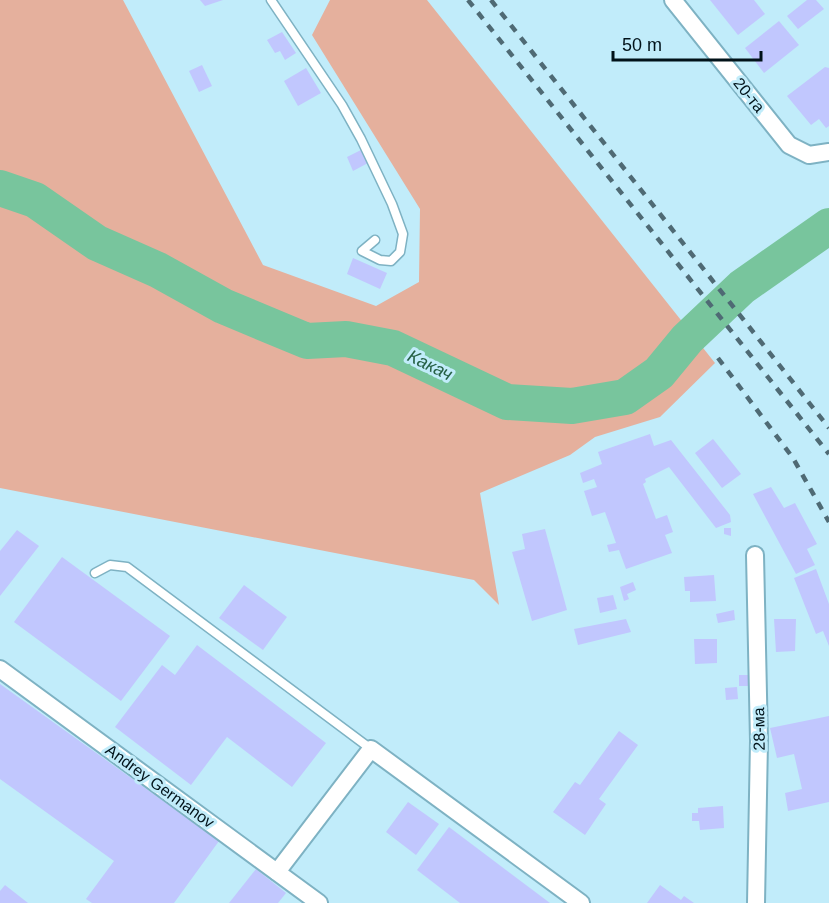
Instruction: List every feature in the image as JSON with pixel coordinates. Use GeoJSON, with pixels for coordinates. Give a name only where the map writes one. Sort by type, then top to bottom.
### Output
{"type":"FeatureCollection","features":[{"type":"Feature","properties":{"kind":"street","name":"20-та"},"geometry":{"type":"LineString","coordinates":[[673,0],[789,145],[809,155],[829,152]]}},
{"type":"Feature","properties":{"kind":"street","name":"28-ма"},"geometry":{"type":"LineString","coordinates":[[755,555],[759,741],[756,903]]}},
{"type":"Feature","properties":{"kind":"street","name":"Andrey Germanov"},"geometry":{"type":"LineString","coordinates":[[0,669],[319,903]]}},
{"type":"Feature","properties":{"kind":"street"},"geometry":{"type":"LineString","coordinates":[[278,872],[371,748],[581,903]]}},
{"type":"Feature","properties":{"kind":"lane"},"geometry":{"type":"LineString","coordinates":[[271,0],[342,105],[392,204],[403,234],[400,252],[391,261],[380,260],[362,251],[375,240]]}},
{"type":"Feature","properties":{"kind":"lane"},"geometry":{"type":"LineString","coordinates":[[95,573],[110,565],[127,567],[371,748]]}},
{"type":"Feature","properties":{"kind":"shaded area"},"geometry":{"type":"Polygon","coordinates":[[[0,0],[123,0],[263,265],[376,306],[419,282],[420,209],[312,35],[330,0],[427,0],[715,363],[660,417],[595,437],[570,455],[480,493],[499,605],[474,580],[0,488],[0,0]]]}},
{"type":"Feature","properties":{"kind":"building"},"geometry":{"type":"Polygon","coordinates":[[[200,0],[223,0],[205,6],[200,0]]]}},
{"type":"Feature","properties":{"kind":"building"},"geometry":{"type":"Polygon","coordinates":[[[710,0],[754,0],[765,14],[738,35],[710,0]]]}},
{"type":"Feature","properties":{"kind":"building"},"geometry":{"type":"Polygon","coordinates":[[[807,0],[816,0],[824,9],[798,29],[787,16],[807,0]]]}},
{"type":"Feature","properties":{"kind":"building"},"geometry":{"type":"Polygon","coordinates":[[[779,21],[799,45],[764,73],[745,48],[779,21]]]}},
{"type":"Feature","properties":{"kind":"building"},"geometry":{"type":"Polygon","coordinates":[[[282,32],[296,53],[285,60],[280,51],[275,53],[267,40],[282,32]]]}},
{"type":"Feature","properties":{"kind":"building"},"geometry":{"type":"Polygon","coordinates":[[[202,65],[212,86],[199,92],[189,71],[202,65]]]}},
{"type":"Feature","properties":{"kind":"building"},"geometry":{"type":"Polygon","coordinates":[[[825,67],[829,68],[829,126],[826,128],[819,119],[811,125],[787,96],[825,67]]]}},
{"type":"Feature","properties":{"kind":"building"},"geometry":{"type":"Polygon","coordinates":[[[306,68],[321,93],[298,106],[284,81],[306,68]]]}},
{"type":"Feature","properties":{"kind":"building"},"geometry":{"type":"Polygon","coordinates":[[[361,150],[368,163],[353,171],[347,157],[361,150]]]}},
{"type":"Feature","properties":{"kind":"building"},"geometry":{"type":"Polygon","coordinates":[[[353,258],[387,273],[380,289],[347,274],[353,258]]]}},
{"type":"Feature","properties":{"kind":"building"},"geometry":{"type":"Polygon","coordinates":[[[650,434],[654,446],[671,440],[730,515],[731,522],[716,528],[669,467],[645,479],[646,482],[643,484],[656,519],[667,515],[673,532],[665,535],[672,553],[626,569],[619,550],[609,552],[607,545],[616,543],[605,512],[592,516],[584,491],[597,487],[594,479],[583,483],[580,473],[602,464],[598,452],[650,434]]]}},
{"type":"Feature","properties":{"kind":"building"},"geometry":{"type":"Polygon","coordinates":[[[713,439],[741,474],[722,488],[695,453],[713,439]]]}},
{"type":"Feature","properties":{"kind":"building"},"geometry":{"type":"Polygon","coordinates":[[[771,487],[784,508],[795,503],[817,544],[807,549],[815,565],[796,574],[753,494],[771,487]]]}},
{"type":"Feature","properties":{"kind":"building"},"geometry":{"type":"Polygon","coordinates":[[[724,528],[731,528],[731,536],[724,534],[724,528]]]}},
{"type":"Feature","properties":{"kind":"building"},"geometry":{"type":"Polygon","coordinates":[[[545,529],[567,610],[532,621],[512,552],[525,549],[522,534],[545,529]]]}},
{"type":"Feature","properties":{"kind":"building"},"geometry":{"type":"Polygon","coordinates":[[[17,530],[39,546],[0,596],[0,551],[17,530]]]}},
{"type":"Feature","properties":{"kind":"building"},"geometry":{"type":"Polygon","coordinates":[[[62,557],[170,636],[121,701],[14,622],[62,557]]]}},
{"type":"Feature","properties":{"kind":"building"},"geometry":{"type":"Polygon","coordinates":[[[816,569],[829,604],[829,646],[823,631],[816,634],[794,578],[816,569]]]}},
{"type":"Feature","properties":{"kind":"building"},"geometry":{"type":"Polygon","coordinates":[[[714,575],[716,601],[690,602],[690,591],[685,591],[684,577],[714,575]]]}},
{"type":"Feature","properties":{"kind":"building"},"geometry":{"type":"Polygon","coordinates":[[[633,582],[636,590],[627,594],[629,599],[624,601],[620,587],[633,582]]]}},
{"type":"Feature","properties":{"kind":"building"},"geometry":{"type":"Polygon","coordinates":[[[244,585],[287,617],[263,650],[219,618],[244,585]]]}},
{"type":"Feature","properties":{"kind":"building"},"geometry":{"type":"Polygon","coordinates":[[[613,595],[617,609],[600,613],[597,598],[613,595]]]}},
{"type":"Feature","properties":{"kind":"building"},"geometry":{"type":"Polygon","coordinates":[[[734,610],[735,620],[718,623],[716,614],[734,610]]]}},
{"type":"Feature","properties":{"kind":"building"},"geometry":{"type":"Polygon","coordinates":[[[626,619],[631,632],[578,645],[574,629],[626,619]]]}},
{"type":"Feature","properties":{"kind":"building"},"geometry":{"type":"Polygon","coordinates":[[[774,619],[796,619],[795,651],[776,652],[774,619]]]}},
{"type":"Feature","properties":{"kind":"building"},"geometry":{"type":"Polygon","coordinates":[[[694,639],[717,639],[717,663],[695,664],[694,639]]]}},
{"type":"Feature","properties":{"kind":"building"},"geometry":{"type":"Polygon","coordinates":[[[197,645],[326,743],[292,787],[227,737],[191,785],[115,727],[162,665],[175,675],[197,645]]]}},
{"type":"Feature","properties":{"kind":"building"},"geometry":{"type":"Polygon","coordinates":[[[739,675],[749,675],[749,686],[739,686],[739,675]]]}},
{"type":"Feature","properties":{"kind":"building"},"geometry":{"type":"Polygon","coordinates":[[[0,684],[219,841],[174,903],[92,903],[86,899],[114,861],[0,779],[0,684]]]}},
{"type":"Feature","properties":{"kind":"building"},"geometry":{"type":"Polygon","coordinates":[[[737,687],[738,699],[726,700],[725,688],[737,687]]]}},
{"type":"Feature","properties":{"kind":"building"},"geometry":{"type":"Polygon","coordinates":[[[829,716],[829,802],[788,811],[785,793],[802,789],[794,754],[777,758],[770,728],[829,716]]]}},
{"type":"Feature","properties":{"kind":"building"},"geometry":{"type":"Polygon","coordinates":[[[619,731],[638,745],[599,799],[606,804],[585,835],[553,812],[575,782],[580,785],[619,731]]]}},
{"type":"Feature","properties":{"kind":"building"},"geometry":{"type":"Polygon","coordinates":[[[408,802],[439,824],[416,855],[386,832],[408,802]]]}},
{"type":"Feature","properties":{"kind":"building"},"geometry":{"type":"Polygon","coordinates":[[[723,806],[724,828],[700,830],[699,821],[692,821],[692,813],[698,813],[698,808],[723,806]]]}},
{"type":"Feature","properties":{"kind":"building"},"geometry":{"type":"Polygon","coordinates":[[[449,827],[550,903],[460,903],[417,870],[449,827]]]}},
{"type":"Feature","properties":{"kind":"building"},"geometry":{"type":"Polygon","coordinates":[[[256,869],[286,893],[278,903],[229,903],[256,869]]]}},
{"type":"Feature","properties":{"kind":"building"},"geometry":{"type":"Polygon","coordinates":[[[5,885],[28,903],[0,903],[0,891],[5,885]]]}},
{"type":"Feature","properties":{"kind":"building"},"geometry":{"type":"Polygon","coordinates":[[[660,885],[681,900],[684,896],[694,903],[647,903],[660,885]]]}},
{"type":"Feature","properties":{"kind":"waterway","name":"Какач"},"geometry":{"type":"LineString","coordinates":[[0,188],[35,200],[97,243],[158,270],[223,306],[307,341],[346,339],[393,348],[507,402],[572,406],[625,397],[659,373],[687,339],[742,287],[829,226]]}},
{"type":"Feature","properties":{"kind":"railway"},"geometry":{"type":"LineString","coordinates":[[468,0],[829,454]]}},
{"type":"Feature","properties":{"kind":"railway"},"geometry":{"type":"LineString","coordinates":[[491,0],[829,428]]}},
{"type":"Feature","properties":{"kind":"railway"},"geometry":{"type":"LineString","coordinates":[[718,358],[793,458],[829,522]]}}]}
